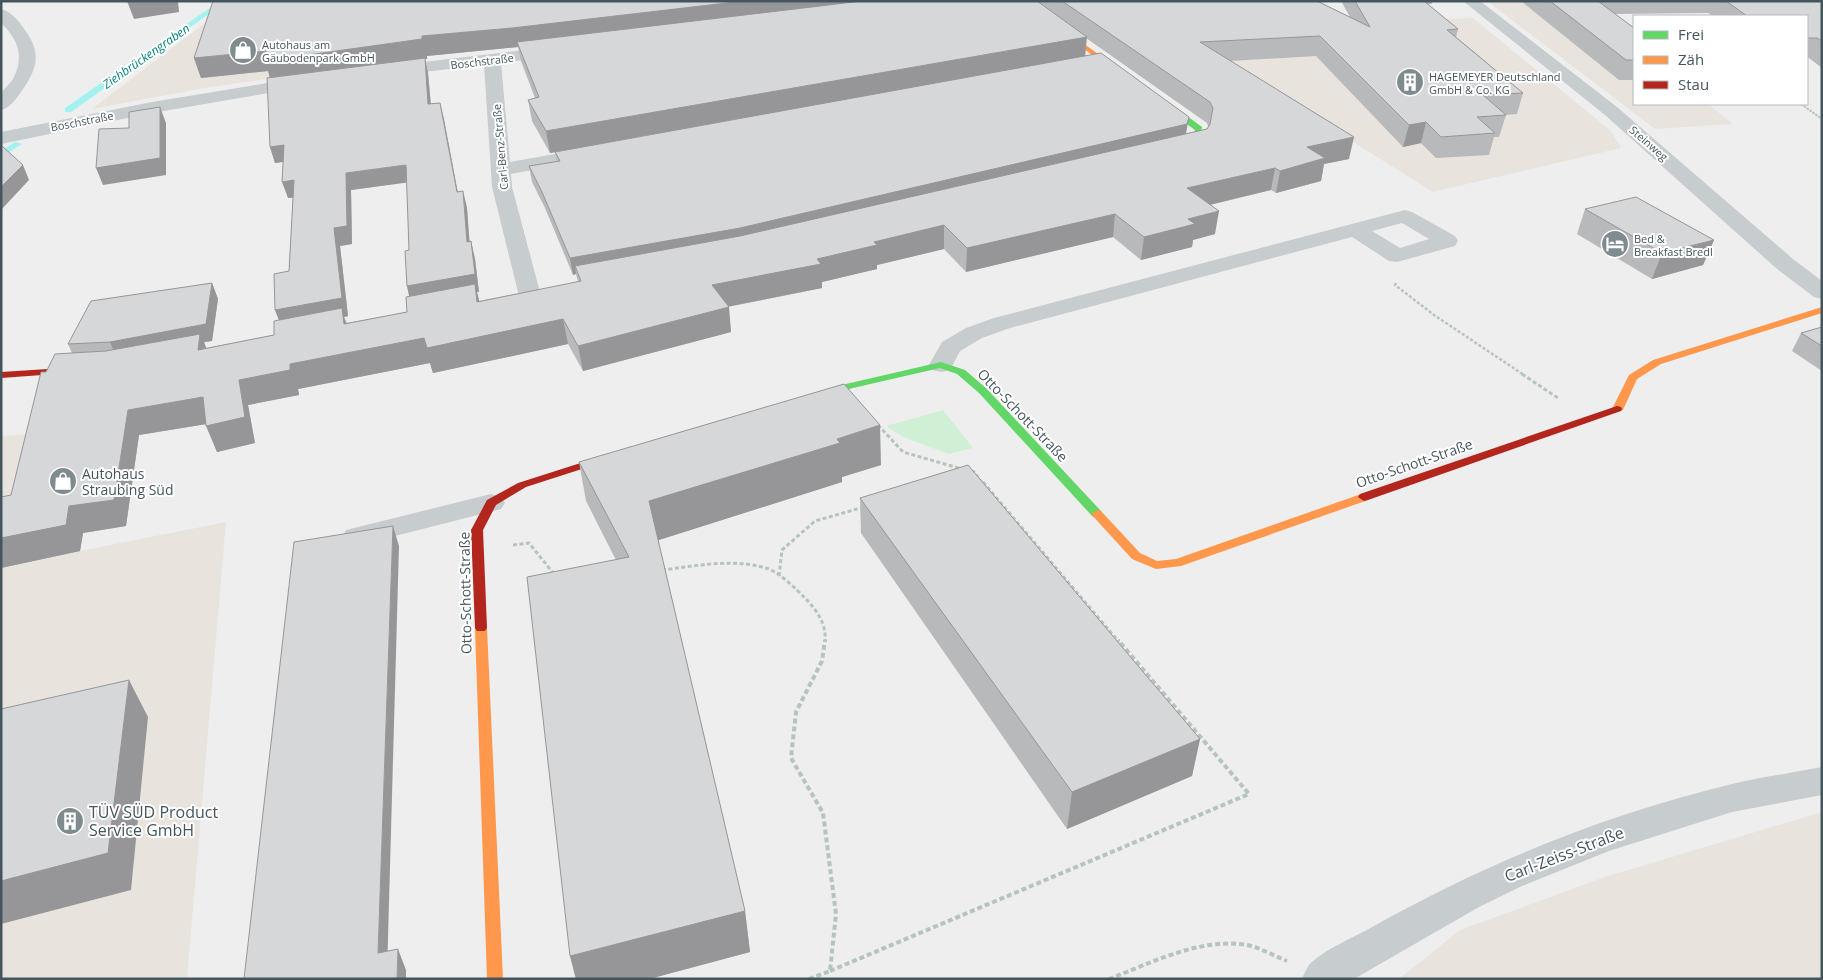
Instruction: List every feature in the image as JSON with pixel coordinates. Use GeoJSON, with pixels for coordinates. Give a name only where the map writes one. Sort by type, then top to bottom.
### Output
{"type":"FeatureCollection","features":[{"type":"Feature","properties":{"kind":"street"},"geometry":{"type":"LineString","coordinates":[[1020,1],[1136,83]]}},
{"type":"Feature","properties":{"kind":"street","name":"Steinweg"},"geometry":{"type":"LineString","coordinates":[[1470,1],[1611,111],[1785,264],[1822,292]]}},
{"type":"Feature","properties":{"kind":"street"},"geometry":{"type":"LineString","coordinates":[[1,14],[23,37],[28,49],[28,60],[27,71],[20,84],[1,105]]}},
{"type":"Feature","properties":{"kind":"street","name":"Boschstraße"},"geometry":{"type":"LineString","coordinates":[[373,73],[571,50]]}},
{"type":"Feature","properties":{"kind":"street","name":"Carl-Benz-Straße"},"geometry":{"type":"LineString","coordinates":[[492,59],[502,187],[529,292]]}},
{"type":"Feature","properties":{"kind":"street"},"geometry":{"type":"LineString","coordinates":[[1084,64],[1104,60]]}},
{"type":"Feature","properties":{"kind":"street","name":"Boschstraße"},"geometry":{"type":"LineString","coordinates":[[1,138],[173,103],[323,79]]}},
{"type":"Feature","properties":{"kind":"street"},"geometry":{"type":"LineString","coordinates":[[1151,94],[1199,129],[1196,145],[1167,152]]}},
{"type":"Feature","properties":{"kind":"street"},"geometry":{"type":"LineString","coordinates":[[500,170],[607,151]]}},
{"type":"Feature","properties":{"kind":"street"},"geometry":{"type":"LineString","coordinates":[[794,402],[850,386],[941,365],[950,347],[974,333],[1002,323],[1405,216],[1447,241],[1397,256],[1356,230]]}},
{"type":"Feature","properties":{"kind":"street","name":"Otto-Schott-Straße"},"geometry":{"type":"LineString","coordinates":[[941,365],[961,372],[983,391],[1114,534],[1136,556],[1156,565],[1177,563],[1619,408],[1633,377],[1657,362],[1822,310]]}},
{"type":"Feature","properties":{"kind":"street"},"geometry":{"type":"LineString","coordinates":[[1,375],[88,369]]}},
{"type":"Feature","properties":{"kind":"street"},"geometry":{"type":"LineString","coordinates":[[347,540],[491,503],[522,485],[627,452]]}},
{"type":"Feature","properties":{"kind":"street","name":"Otto-Schott-Straße"},"geometry":{"type":"LineString","coordinates":[[491,503],[477,530],[495,979]]}},
{"type":"Feature","properties":{"kind":"street","name":"Carl-Zeiss-Straße"},"geometry":{"type":"LineString","coordinates":[[1323,978],[1416,921],[1486,885],[1546,858],[1613,834],[1733,798],[1822,781]]}},
{"type":"Feature","properties":{"kind":"path"},"geometry":{"type":"LineString","coordinates":[[1802,105],[1822,119]]}},
{"type":"Feature","properties":{"kind":"path"},"geometry":{"type":"LineString","coordinates":[[1397,256],[1419,269],[1398,279],[1395,285],[1496,358],[1588,418]]}},
{"type":"Feature","properties":{"kind":"path"},"geometry":{"type":"LineString","coordinates":[[809,979],[1249,794],[974,472],[903,452],[862,406],[850,386]]}},
{"type":"Feature","properties":{"kind":"path"},"geometry":{"type":"LineString","coordinates":[[974,485],[983,482]]}},
{"type":"Feature","properties":{"kind":"path"},"geometry":{"type":"LineString","coordinates":[[779,576],[782,550],[815,521],[867,506]]}},
{"type":"Feature","properties":{"kind":"path"},"geometry":{"type":"LineString","coordinates":[[478,550],[529,543],[557,577]]}},
{"type":"Feature","properties":{"kind":"path"},"geometry":{"type":"LineString","coordinates":[[655,571],[728,562],[767,568],[793,586],[815,608],[826,631],[822,662],[796,712],[791,758],[823,813],[836,914],[830,971]]}},
{"type":"Feature","properties":{"kind":"path"},"geometry":{"type":"LineString","coordinates":[[1109,979],[1163,959],[1218,945],[1248,945],[1323,978]]}},
{"type":"Feature","properties":{"kind":"shaded area"},"geometry":{"type":"Polygon","coordinates":[[[234,1],[287,76],[204,88],[92,109],[234,1]]]}},
{"type":"Feature","properties":{"kind":"shaded area"},"geometry":{"type":"Polygon","coordinates":[[[1487,1],[1586,1],[1633,41],[1633,105],[1709,105],[1733,124],[1655,129],[1487,1]]]}},
{"type":"Feature","properties":{"kind":"shaded area"},"geometry":{"type":"Polygon","coordinates":[[[1473,18],[1611,131],[1621,148],[1433,192],[1179,33],[1312,23],[1473,18]]]}},
{"type":"Feature","properties":{"kind":"shaded area"},"geometry":{"type":"Polygon","coordinates":[[[101,430],[80,551],[226,522],[187,979],[1,979],[1,436],[101,430]]]}},
{"type":"Feature","properties":{"kind":"shaded area"},"geometry":{"type":"Polygon","coordinates":[[[1822,812],[1822,979],[1399,979],[1460,930],[1605,877],[1822,812]]]}},
{"type":"Feature","properties":{"kind":"green space"},"geometry":{"type":"Polygon","coordinates":[[[943,410],[973,448],[949,454],[903,437],[886,426],[943,410]]]}},
{"type":"Feature","properties":{"kind":"building"},"geometry":{"type":"Polygon","coordinates":[[[213,1],[744,1],[512,28],[422,36],[422,39],[265,61],[266,51],[194,58],[213,1]]]}},
{"type":"Feature","properties":{"kind":"building"},"geometry":{"type":"Polygon","coordinates":[[[862,1],[1037,1],[1087,37],[546,131],[528,100],[539,97],[517,42],[862,1]]]}},
{"type":"Feature","properties":{"kind":"building"},"geometry":{"type":"Polygon","coordinates":[[[1062,1],[1317,1],[1370,27],[1355,1],[1424,1],[1458,29],[1447,30],[1523,93],[1483,95],[1506,115],[1477,117],[1495,133],[1441,137],[1426,122],[1409,125],[1320,36],[1200,42],[1354,137],[1307,147],[1325,158],[1280,171],[1275,168],[1187,188],[1219,211],[1188,219],[1195,224],[1144,237],[1115,214],[967,248],[944,225],[874,242],[877,245],[817,259],[821,264],[712,285],[729,307],[578,346],[563,319],[427,348],[424,338],[290,364],[290,370],[239,380],[245,417],[206,426],[203,397],[128,410],[114,500],[69,506],[66,525],[1,538],[1,497],[11,495],[41,372],[46,372],[55,354],[106,351],[200,334],[198,350],[274,335],[274,321],[342,308],[344,324],[407,312],[406,297],[475,284],[477,302],[581,281],[575,266],[740,236],[1207,129],[1210,124],[1213,108],[1210,102],[1062,1]]]}},
{"type":"Feature","properties":{"kind":"building"},"geometry":{"type":"Polygon","coordinates":[[[1550,1],[1598,1],[1633,27],[1633,60],[1626,60],[1550,1]]]}},
{"type":"Feature","properties":{"kind":"building"},"geometry":{"type":"Polygon","coordinates":[[[1726,1],[1822,1],[1822,41],[1817,38],[1808,38],[1808,15],[1746,15],[1726,1]]]}},
{"type":"Feature","properties":{"kind":"building"},"geometry":{"type":"Polygon","coordinates":[[[1101,53],[1189,117],[1187,124],[740,228],[570,258],[529,166],[560,161],[555,152],[1101,53]]]}},
{"type":"Feature","properties":{"kind":"building"},"geometry":{"type":"Polygon","coordinates":[[[425,58],[428,104],[440,103],[457,192],[463,191],[467,242],[471,241],[475,274],[407,286],[405,251],[409,250],[406,165],[346,173],[347,226],[334,228],[342,298],[275,310],[274,274],[289,271],[294,180],[282,182],[284,145],[270,147],[267,78],[425,58]]]}},
{"type":"Feature","properties":{"kind":"building"},"geometry":{"type":"Polygon","coordinates":[[[160,107],[160,158],[96,168],[99,129],[129,128],[129,112],[160,107]]]}},
{"type":"Feature","properties":{"kind":"building"},"geometry":{"type":"Polygon","coordinates":[[[1,146],[23,165],[1,187],[1,146]]]}},
{"type":"Feature","properties":{"kind":"building"},"geometry":{"type":"Polygon","coordinates":[[[1636,197],[1714,240],[1662,253],[1585,209],[1636,197]]]}},
{"type":"Feature","properties":{"kind":"building"},"geometry":{"type":"Polygon","coordinates":[[[212,283],[206,324],[110,342],[68,344],[91,301],[212,283]]]}},
{"type":"Feature","properties":{"kind":"building"},"geometry":{"type":"Polygon","coordinates":[[[1822,327],[1822,346],[1801,333],[1822,327]]]}},
{"type":"Feature","properties":{"kind":"building"},"geometry":{"type":"Polygon","coordinates":[[[844,384],[880,425],[837,439],[840,443],[649,501],[745,911],[570,956],[527,577],[629,557],[579,462],[844,384]]]}},
{"type":"Feature","properties":{"kind":"building"},"geometry":{"type":"Polygon","coordinates":[[[968,465],[1200,739],[1072,792],[860,498],[968,465]]]}},
{"type":"Feature","properties":{"kind":"building"},"geometry":{"type":"Polygon","coordinates":[[[393,526],[378,953],[398,949],[397,979],[244,979],[294,542],[393,526]]]}},
{"type":"Feature","properties":{"kind":"building","name":"TÜV SÜD Product Service GmbH"},"geometry":{"type":"Polygon","coordinates":[[[129,680],[108,853],[1,881],[1,709],[129,680]]]}},
{"type":"Feature","properties":{"kind":"waterway","name":"Ziehbrückengraben"},"geometry":{"type":"LineString","coordinates":[[68,110],[224,1]]}},
{"type":"Feature","properties":{"kind":"waterway","name":"Ziehbrückengraben"},"geometry":{"type":"LineString","coordinates":[[1,155],[18,144]]}},
{"type":"Feature","properties":{"kind":"traffic: fast"},"geometry":{"type":"LineString","coordinates":[[1158,99],[1199,129],[1196,145],[1174,150]]}},
{"type":"Feature","properties":{"kind":"traffic: fast"},"geometry":{"type":"LineString","coordinates":[[810,398],[850,386],[941,365],[961,372],[983,391],[1097,514]]}},
{"type":"Feature","properties":{"kind":"traffic: slow"},"geometry":{"type":"LineString","coordinates":[[1020,1],[1125,76]]}},
{"type":"Feature","properties":{"kind":"traffic: slow"},"geometry":{"type":"LineString","coordinates":[[1617,409],[1633,377],[1657,362],[1822,310]]}},
{"type":"Feature","properties":{"kind":"traffic: slow"},"geometry":{"type":"LineString","coordinates":[[1097,514],[1136,556],[1156,565],[1177,563],[1364,497]]}},
{"type":"Feature","properties":{"kind":"traffic: slow"},"geometry":{"type":"LineString","coordinates":[[481,628],[495,979]]}},
{"type":"Feature","properties":{"kind":"traffic: jam"},"geometry":{"type":"LineString","coordinates":[[1,375],[79,370]]}},
{"type":"Feature","properties":{"kind":"traffic: jam"},"geometry":{"type":"LineString","coordinates":[[1364,497],[1617,409]]}},
{"type":"Feature","properties":{"kind":"traffic: jam"},"geometry":{"type":"LineString","coordinates":[[481,628],[477,530],[491,503],[522,485],[615,455]]}},
{"type":"Feature","properties":{"kind":"place","name":"Autohaus am Gäubodenpark GmbH"},"geometry":{"type":"Point","coordinates":[243,50]}},
{"type":"Feature","properties":{"kind":"place","name":"HAGEMEYER Deutschland GmbH & Co. KG"},"geometry":{"type":"Point","coordinates":[1410,82]}},
{"type":"Feature","properties":{"kind":"place","name":"Bed & Breakfast Bredl"},"geometry":{"type":"Point","coordinates":[1615,244]}},
{"type":"Feature","properties":{"kind":"place","name":"Autohaus Straubing Süd"},"geometry":{"type":"Point","coordinates":[63,481]}},
{"type":"Feature","properties":{"kind":"place","name":"TÜV SÜD Product Service GmbH"},"geometry":{"type":"Point","coordinates":[70,821]}}]}
